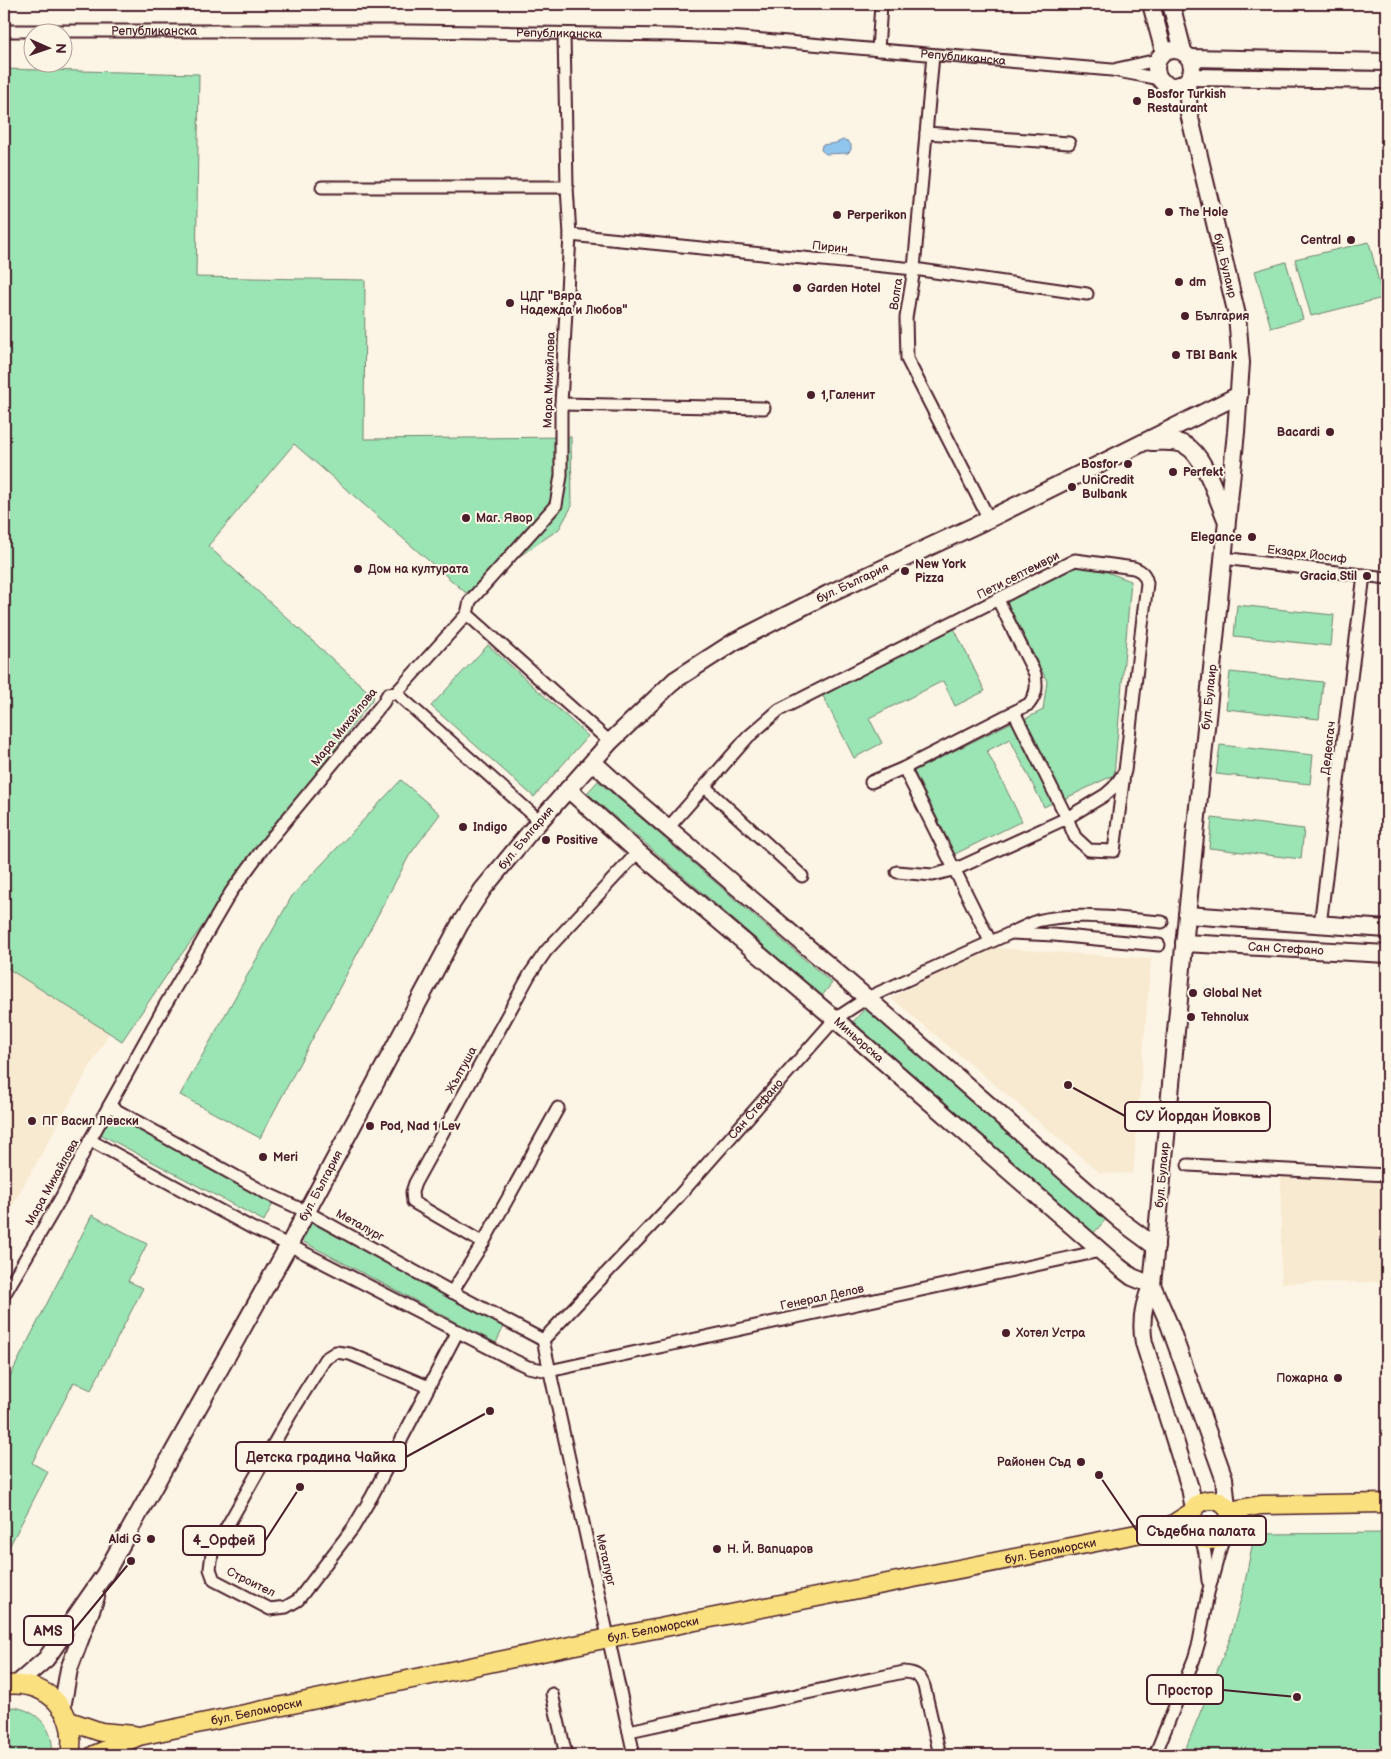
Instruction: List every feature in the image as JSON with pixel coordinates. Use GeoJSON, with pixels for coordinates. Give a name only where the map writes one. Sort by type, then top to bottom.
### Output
{"type":"FeatureCollection","features":[{"type":"Feature","properties":{"kind":"main road"},"geometry":{"type":"LineString","coordinates":[[1151,4],[1160,56],[1156,70],[1177,81],[1192,70],[1171,4]]}},
{"type":"Feature","properties":{"kind":"main road"},"geometry":{"type":"LineString","coordinates":[[1160,56],[1173,49],[1187,55],[1387,62]]}},
{"type":"Feature","properties":{"kind":"main road","name":"Републиканска"},"geometry":{"type":"LineString","coordinates":[[1177,81],[1387,80]]}},
{"type":"Feature","properties":{"kind":"main road","name":"бул. Булаир"},"geometry":{"type":"LineString","coordinates":[[1177,81],[1188,114],[1237,315],[1241,363],[1156,1247],[1152,1285],[1144,1305],[1142,1320],[1142,1332],[1190,1488],[1193,1510]]}},
{"type":"Feature","properties":{"kind":"main road","name":"бул. България"},"geometry":{"type":"LineString","coordinates":[[10,1684],[46,1659],[105,1574],[289,1245],[460,924],[483,889],[568,788],[610,742],[675,680],[734,642],[828,594],[989,519],[1239,395]]}},
{"type":"Feature","properties":{"kind":"main road"},"geometry":{"type":"LineString","coordinates":[[1146,442],[1179,443],[1192,450],[1203,465],[1227,522]]}},
{"type":"Feature","properties":{"kind":"main road"},"geometry":{"type":"LineString","coordinates":[[593,762],[867,998],[1121,1221],[1156,1247]]}},
{"type":"Feature","properties":{"kind":"main road","name":"Миньорска"},"geometry":{"type":"LineString","coordinates":[[568,788],[638,852],[835,1019],[1100,1251],[1132,1277],[1152,1285]]}},
{"type":"Feature","properties":{"kind":"main road","name":"Сан Стефано"},"geometry":{"type":"LineString","coordinates":[[1187,915],[1387,929]]}},
{"type":"Feature","properties":{"kind":"main road","name":"Сан Стефано"},"geometry":{"type":"LineString","coordinates":[[1184,943],[1387,954]]}},
{"type":"Feature","properties":{"kind":"main road","name":"бул. Булаир"},"geometry":{"type":"LineString","coordinates":[[1152,1285],[1169,1324],[1224,1478],[1228,1510]]}},
{"type":"Feature","properties":{"kind":"main road"},"geometry":{"type":"LineString","coordinates":[[1208,1499],[1219,1501],[1228,1510],[1231,1516],[1230,1525],[1224,1535],[1213,1540],[1199,1536],[1193,1530],[1191,1523],[1193,1510],[1198,1503],[1208,1499]]}},
{"type":"Feature","properties":{"kind":"main road"},"geometry":{"type":"LineString","coordinates":[[1228,1510],[1272,1505],[1387,1503]]}},
{"type":"Feature","properties":{"kind":"main road","name":"бул. Беломорски"},"geometry":{"type":"LineString","coordinates":[[94,1755],[140,1736],[609,1638],[1167,1528],[1193,1510]]}},
{"type":"Feature","properties":{"kind":"main road","name":"бул. Беломорски"},"geometry":{"type":"LineString","coordinates":[[1167,1528],[1199,1536]]}},
{"type":"Feature","properties":{"kind":"main road","name":"бул. България"},"geometry":{"type":"LineString","coordinates":[[66,1715],[68,1673],[105,1574]]}},
{"type":"Feature","properties":{"kind":"main road"},"geometry":{"type":"LineString","coordinates":[[10,1684],[33,1686],[44,1692],[66,1715],[72,1746],[70,1755]]}},
{"type":"Feature","properties":{"kind":"main road","name":"бул. Беломорски"},"geometry":{"type":"LineString","coordinates":[[66,1715],[101,1732],[140,1736]]}},
{"type":"Feature","properties":{"kind":"street"},"geometry":{"type":"LineString","coordinates":[[878,50],[881,4]]}},
{"type":"Feature","properties":{"kind":"street","name":"Републиканска"},"geometry":{"type":"LineString","coordinates":[[4,31],[411,31],[730,37],[1112,70],[1177,81]]}},
{"type":"Feature","properties":{"kind":"street","name":"Мара Михайлова"},"geometry":{"type":"LineString","coordinates":[[4,1295],[62,1196],[90,1140],[231,892],[264,846],[383,703],[388,694],[396,693],[467,614],[470,601],[556,505],[561,476],[561,404],[570,235],[567,187],[564,34]]}},
{"type":"Feature","properties":{"kind":"street","name":"Волга"},"geometry":{"type":"LineString","coordinates":[[933,55],[914,269],[906,318],[905,342],[907,359],[989,519]]}},
{"type":"Feature","properties":{"kind":"street","name":"Републиканска"},"geometry":{"type":"LineString","coordinates":[[1112,70],[1160,56]]}},
{"type":"Feature","properties":{"kind":"street"},"geometry":{"type":"LineString","coordinates":[[926,132],[1068,143]]}},
{"type":"Feature","properties":{"kind":"street"},"geometry":{"type":"LineString","coordinates":[[322,187],[567,187]]}},
{"type":"Feature","properties":{"kind":"street","name":"Пирин"},"geometry":{"type":"LineString","coordinates":[[570,235],[914,269],[1087,294]]}},
{"type":"Feature","properties":{"kind":"street"},"geometry":{"type":"LineString","coordinates":[[561,404],[764,408]]}},
{"type":"Feature","properties":{"kind":"street","name":"Екзарх Йосиф"},"geometry":{"type":"LineString","coordinates":[[1223,558],[1387,578]]}},
{"type":"Feature","properties":{"kind":"street","name":"Пети септември"},"geometry":{"type":"LineString","coordinates":[[668,828],[748,737],[779,710],[1075,560],[1134,568],[1146,576],[1147,583],[1125,771]]}},
{"type":"Feature","properties":{"kind":"street","name":"Дедеагач"},"geometry":{"type":"LineString","coordinates":[[1320,925],[1364,575]]}},
{"type":"Feature","properties":{"kind":"street"},"geometry":{"type":"LineString","coordinates":[[871,782],[904,768],[1014,712],[1029,704],[1034,697],[1037,685],[1035,674],[998,600]]}},
{"type":"Feature","properties":{"kind":"street"},"geometry":{"type":"LineString","coordinates":[[467,614],[610,742]]}},
{"type":"Feature","properties":{"kind":"street"},"geometry":{"type":"LineString","coordinates":[[396,693],[540,821]]}},
{"type":"Feature","properties":{"kind":"street"},"geometry":{"type":"LineString","coordinates":[[1014,712],[1075,837],[1089,850],[1114,851],[1125,771]]}},
{"type":"Feature","properties":{"kind":"street"},"geometry":{"type":"LineString","coordinates":[[904,768],[956,869],[990,941]]}},
{"type":"Feature","properties":{"kind":"street"},"geometry":{"type":"LineString","coordinates":[[897,872],[933,875],[956,869],[1083,810],[1114,788],[1125,771]]}},
{"type":"Feature","properties":{"kind":"street"},"geometry":{"type":"LineString","coordinates":[[705,787],[802,876]]}},
{"type":"Feature","properties":{"kind":"street","name":"Жълтуша"},"geometry":{"type":"LineString","coordinates":[[483,1243],[413,1202],[412,1192],[415,1183],[530,974],[546,951],[638,852]]}},
{"type":"Feature","properties":{"kind":"street","name":"Сан Стефано"},"geometry":{"type":"LineString","coordinates":[[543,1340],[670,1206],[835,1019],[867,998],[1037,920],[1068,916],[1162,922]]}},
{"type":"Feature","properties":{"kind":"street","name":"Сан Стефано"},"geometry":{"type":"LineString","coordinates":[[1007,933],[1044,934],[1159,945]]}},
{"type":"Feature","properties":{"kind":"street","name":"Металург"},"geometry":{"type":"LineString","coordinates":[[109,1106],[266,1193],[307,1212],[543,1340],[634,1755]]}},
{"type":"Feature","properties":{"kind":"street"},"geometry":{"type":"LineString","coordinates":[[452,1292],[483,1243],[558,1108]]}},
{"type":"Feature","properties":{"kind":"street"},"geometry":{"type":"LineString","coordinates":[[90,1140],[252,1228],[528,1366],[549,1371]]}},
{"type":"Feature","properties":{"kind":"street"},"geometry":{"type":"LineString","coordinates":[[1188,1166],[1387,1175]]}},
{"type":"Feature","properties":{"kind":"street","name":"Генерал Делов"},"geometry":{"type":"LineString","coordinates":[[549,1371],[1100,1251]]}},
{"type":"Feature","properties":{"kind":"street","name":"Строител"},"geometry":{"type":"LineString","coordinates":[[429,1387],[350,1354],[336,1352],[325,1359],[290,1416],[212,1553],[210,1569],[214,1580],[270,1609],[286,1607],[298,1600],[353,1528],[372,1496],[429,1387],[458,1331]]}},
{"type":"Feature","properties":{"kind":"street"},"geometry":{"type":"LineString","coordinates":[[1155,1755],[1194,1659],[1208,1593],[1224,1535]]}},
{"type":"Feature","properties":{"kind":"street"},"geometry":{"type":"LineString","coordinates":[[1199,1536],[1205,1553],[1208,1593]]}},
{"type":"Feature","properties":{"kind":"street"},"geometry":{"type":"LineString","coordinates":[[629,1731],[904,1672],[916,1674],[921,1679],[940,1755]]}},
{"type":"Feature","properties":{"kind":"street"},"geometry":{"type":"LineString","coordinates":[[552,1694],[566,1755]]}},
{"type":"Feature","properties":{"kind":"shaded area"},"geometry":{"type":"Polygon","coordinates":[[[986,947],[1151,959],[1133,1174],[1100,1173],[891,998],[986,947]]]}},
{"type":"Feature","properties":{"kind":"shaded area","name":"ПГ Васил Левски"},"geometry":{"type":"Polygon","coordinates":[[[4,955],[114,1024],[5,1219],[4,1218],[4,955]]]}},
{"type":"Feature","properties":{"kind":"shaded area"},"geometry":{"type":"Polygon","coordinates":[[[1281,1177],[1387,1177],[1387,1282],[1281,1283],[1281,1177]]]}},
{"type":"Feature","properties":{"kind":"green space"},"geometry":{"type":"Polygon","coordinates":[[[4,69],[22,69],[22,72],[72,71],[199,74],[196,277],[365,280],[364,439],[571,437],[572,506],[559,529],[466,593],[294,444],[208,546],[374,697],[175,963],[122,1041],[4,966],[4,69]]]}},
{"type":"Feature","properties":{"kind":"green space"},"geometry":{"type":"Polygon","coordinates":[[[1369,242],[1383,298],[1311,316],[1295,259],[1369,242]]]}},
{"type":"Feature","properties":{"kind":"green space"},"geometry":{"type":"Polygon","coordinates":[[[1286,262],[1303,319],[1271,328],[1255,271],[1286,262]]]}},
{"type":"Feature","properties":{"kind":"green space"},"geometry":{"type":"Polygon","coordinates":[[[1083,563],[1131,581],[1114,775],[1064,799],[1025,719],[1043,710],[1047,681],[1006,600],[1083,563]]]}},
{"type":"Feature","properties":{"kind":"green space"},"geometry":{"type":"Polygon","coordinates":[[[1237,605],[1334,615],[1331,646],[1234,636],[1237,605]]]}},
{"type":"Feature","properties":{"kind":"green space"},"geometry":{"type":"Polygon","coordinates":[[[949,618],[985,691],[955,706],[943,681],[869,718],[882,743],[854,758],[817,684],[949,618]]]}},
{"type":"Feature","properties":{"kind":"green space"},"geometry":{"type":"Polygon","coordinates":[[[488,645],[588,736],[534,797],[431,706],[488,645]]]}},
{"type":"Feature","properties":{"kind":"green space"},"geometry":{"type":"Polygon","coordinates":[[[1230,672],[1323,682],[1319,719],[1226,709],[1230,672]]]}},
{"type":"Feature","properties":{"kind":"green space"},"geometry":{"type":"Polygon","coordinates":[[[1014,721],[1054,802],[1044,807],[1010,739],[987,751],[1022,821],[955,854],[914,771],[1014,721]]]}},
{"type":"Feature","properties":{"kind":"green space"},"geometry":{"type":"Polygon","coordinates":[[[1220,745],[1313,755],[1310,784],[1216,774],[1220,745]]]}},
{"type":"Feature","properties":{"kind":"green space"},"geometry":{"type":"Polygon","coordinates":[[[401,780],[440,814],[409,856],[260,1138],[180,1095],[292,896],[401,780]]]}},
{"type":"Feature","properties":{"kind":"green space"},"geometry":{"type":"Polygon","coordinates":[[[598,781],[832,983],[822,996],[587,793],[598,781]]]}},
{"type":"Feature","properties":{"kind":"green space"},"geometry":{"type":"Polygon","coordinates":[[[1212,818],[1304,829],[1301,859],[1209,848],[1212,818]]]}},
{"type":"Feature","properties":{"kind":"green space"},"geometry":{"type":"Polygon","coordinates":[[[867,1006],[1107,1218],[1092,1235],[852,1023],[867,1006]]]}},
{"type":"Feature","properties":{"kind":"green space"},"geometry":{"type":"Polygon","coordinates":[[[110,1115],[274,1201],[264,1221],[100,1134],[110,1115]]]}},
{"type":"Feature","properties":{"kind":"green space"},"geometry":{"type":"Polygon","coordinates":[[[92,1215],[147,1244],[128,1281],[143,1288],[91,1390],[74,1382],[32,1463],[48,1472],[7,1551],[4,1549],[4,1388],[92,1215]]]}},
{"type":"Feature","properties":{"kind":"green space"},"geometry":{"type":"Polygon","coordinates":[[[308,1221],[505,1324],[496,1343],[298,1239],[308,1221]]]}},
{"type":"Feature","properties":{"kind":"green space"},"geometry":{"type":"Polygon","coordinates":[[[1387,1533],[1387,1755],[1183,1755],[1230,1639],[1244,1587],[1252,1546],[1262,1534],[1387,1533]]]}},
{"type":"Feature","properties":{"kind":"green space"},"geometry":{"type":"Polygon","coordinates":[[[14,1707],[31,1713],[44,1723],[51,1738],[52,1755],[4,1755],[4,1708],[14,1707]]]}},
{"type":"Feature","properties":{"kind":"water"},"geometry":{"type":"Polygon","coordinates":[[[843,140],[848,141],[851,145],[851,150],[848,153],[826,154],[821,150],[822,145],[843,140]]]}},
{"type":"Feature","properties":{"kind":"place","name":"Bosfor Turkish Restaurant"},"geometry":{"type":"Point","coordinates":[1137,101]}},
{"type":"Feature","properties":{"kind":"place","name":"The Hole"},"geometry":{"type":"Point","coordinates":[1169,212]}},
{"type":"Feature","properties":{"kind":"place","name":"Perperikon"},"geometry":{"type":"Point","coordinates":[837,215]}},
{"type":"Feature","properties":{"kind":"place","name":"Central"},"geometry":{"type":"Point","coordinates":[1351,240]}},
{"type":"Feature","properties":{"kind":"place","name":"dm"},"geometry":{"type":"Point","coordinates":[1179,282]}},
{"type":"Feature","properties":{"kind":"place","name":"Garden Hotel"},"geometry":{"type":"Point","coordinates":[797,288]}},
{"type":"Feature","properties":{"kind":"place","name":"ЦДГ \"Вяра Надежда и Любов\""},"geometry":{"type":"Point","coordinates":[510,303]}},
{"type":"Feature","properties":{"kind":"place","name":"България"},"geometry":{"type":"Point","coordinates":[1185,316]}},
{"type":"Feature","properties":{"kind":"place","name":"TBI Bank"},"geometry":{"type":"Point","coordinates":[1176,355]}},
{"type":"Feature","properties":{"kind":"place","name":"1,Галенит"},"geometry":{"type":"Point","coordinates":[811,395]}},
{"type":"Feature","properties":{"kind":"place","name":"Bacardi"},"geometry":{"type":"Point","coordinates":[1330,432]}},
{"type":"Feature","properties":{"kind":"place","name":"Bosfor"},"geometry":{"type":"Point","coordinates":[1128,464]}},
{"type":"Feature","properties":{"kind":"place","name":"Perfekt"},"geometry":{"type":"Point","coordinates":[1173,472]}},
{"type":"Feature","properties":{"kind":"place","name":"UniCredit Bulbank"},"geometry":{"type":"Point","coordinates":[1072,487]}},
{"type":"Feature","properties":{"kind":"place","name":"Маг. Явор"},"geometry":{"type":"Point","coordinates":[466,518]}},
{"type":"Feature","properties":{"kind":"place","name":"Elegance"},"geometry":{"type":"Point","coordinates":[1252,537]}},
{"type":"Feature","properties":{"kind":"place","name":"Дом на културата"},"geometry":{"type":"Point","coordinates":[358,569]}},
{"type":"Feature","properties":{"kind":"place","name":"New York Pizza"},"geometry":{"type":"Point","coordinates":[905,571]}},
{"type":"Feature","properties":{"kind":"place","name":"Gracia Stil"},"geometry":{"type":"Point","coordinates":[1367,576]}},
{"type":"Feature","properties":{"kind":"place","name":"Indigo"},"geometry":{"type":"Point","coordinates":[463,827]}},
{"type":"Feature","properties":{"kind":"place","name":"Positive"},"geometry":{"type":"Point","coordinates":[546,840]}},
{"type":"Feature","properties":{"kind":"place","name":"Global Net"},"geometry":{"type":"Point","coordinates":[1193,993]}},
{"type":"Feature","properties":{"kind":"place","name":"Tehnolux"},"geometry":{"type":"Point","coordinates":[1191,1017]}},
{"type":"Feature","properties":{"kind":"place","name":"СУ Йордан Йовков"},"geometry":{"type":"Point","coordinates":[1068,1085]}},
{"type":"Feature","properties":{"kind":"place","name":"ПГ Васил Левски"},"geometry":{"type":"Point","coordinates":[32,1121]}},
{"type":"Feature","properties":{"kind":"place","name":"Pod, Nad 1 Lev"},"geometry":{"type":"Point","coordinates":[370,1126]}},
{"type":"Feature","properties":{"kind":"place","name":"Meri"},"geometry":{"type":"Point","coordinates":[263,1157]}},
{"type":"Feature","properties":{"kind":"place","name":"Хотел Устра"},"geometry":{"type":"Point","coordinates":[1006,1333]}},
{"type":"Feature","properties":{"kind":"place","name":"Пожарна"},"geometry":{"type":"Point","coordinates":[1338,1378]}},
{"type":"Feature","properties":{"kind":"place","name":"Детска градина Чайка"},"geometry":{"type":"Point","coordinates":[490,1411]}},
{"type":"Feature","properties":{"kind":"place","name":"Районен Съд"},"geometry":{"type":"Point","coordinates":[1081,1462]}},
{"type":"Feature","properties":{"kind":"place","name":"Съдебна палата"},"geometry":{"type":"Point","coordinates":[1099,1475]}},
{"type":"Feature","properties":{"kind":"place","name":"4_Орфей"},"geometry":{"type":"Point","coordinates":[300,1487]}},
{"type":"Feature","properties":{"kind":"place","name":"Aldi G"},"geometry":{"type":"Point","coordinates":[151,1539]}},
{"type":"Feature","properties":{"kind":"place","name":"Н. Й. Вапцаров"},"geometry":{"type":"Point","coordinates":[717,1549]}},
{"type":"Feature","properties":{"kind":"place","name":"AMS"},"geometry":{"type":"Point","coordinates":[131,1561]}},
{"type":"Feature","properties":{"kind":"place","name":"Простор"},"geometry":{"type":"Point","coordinates":[1297,1697]}}]}
